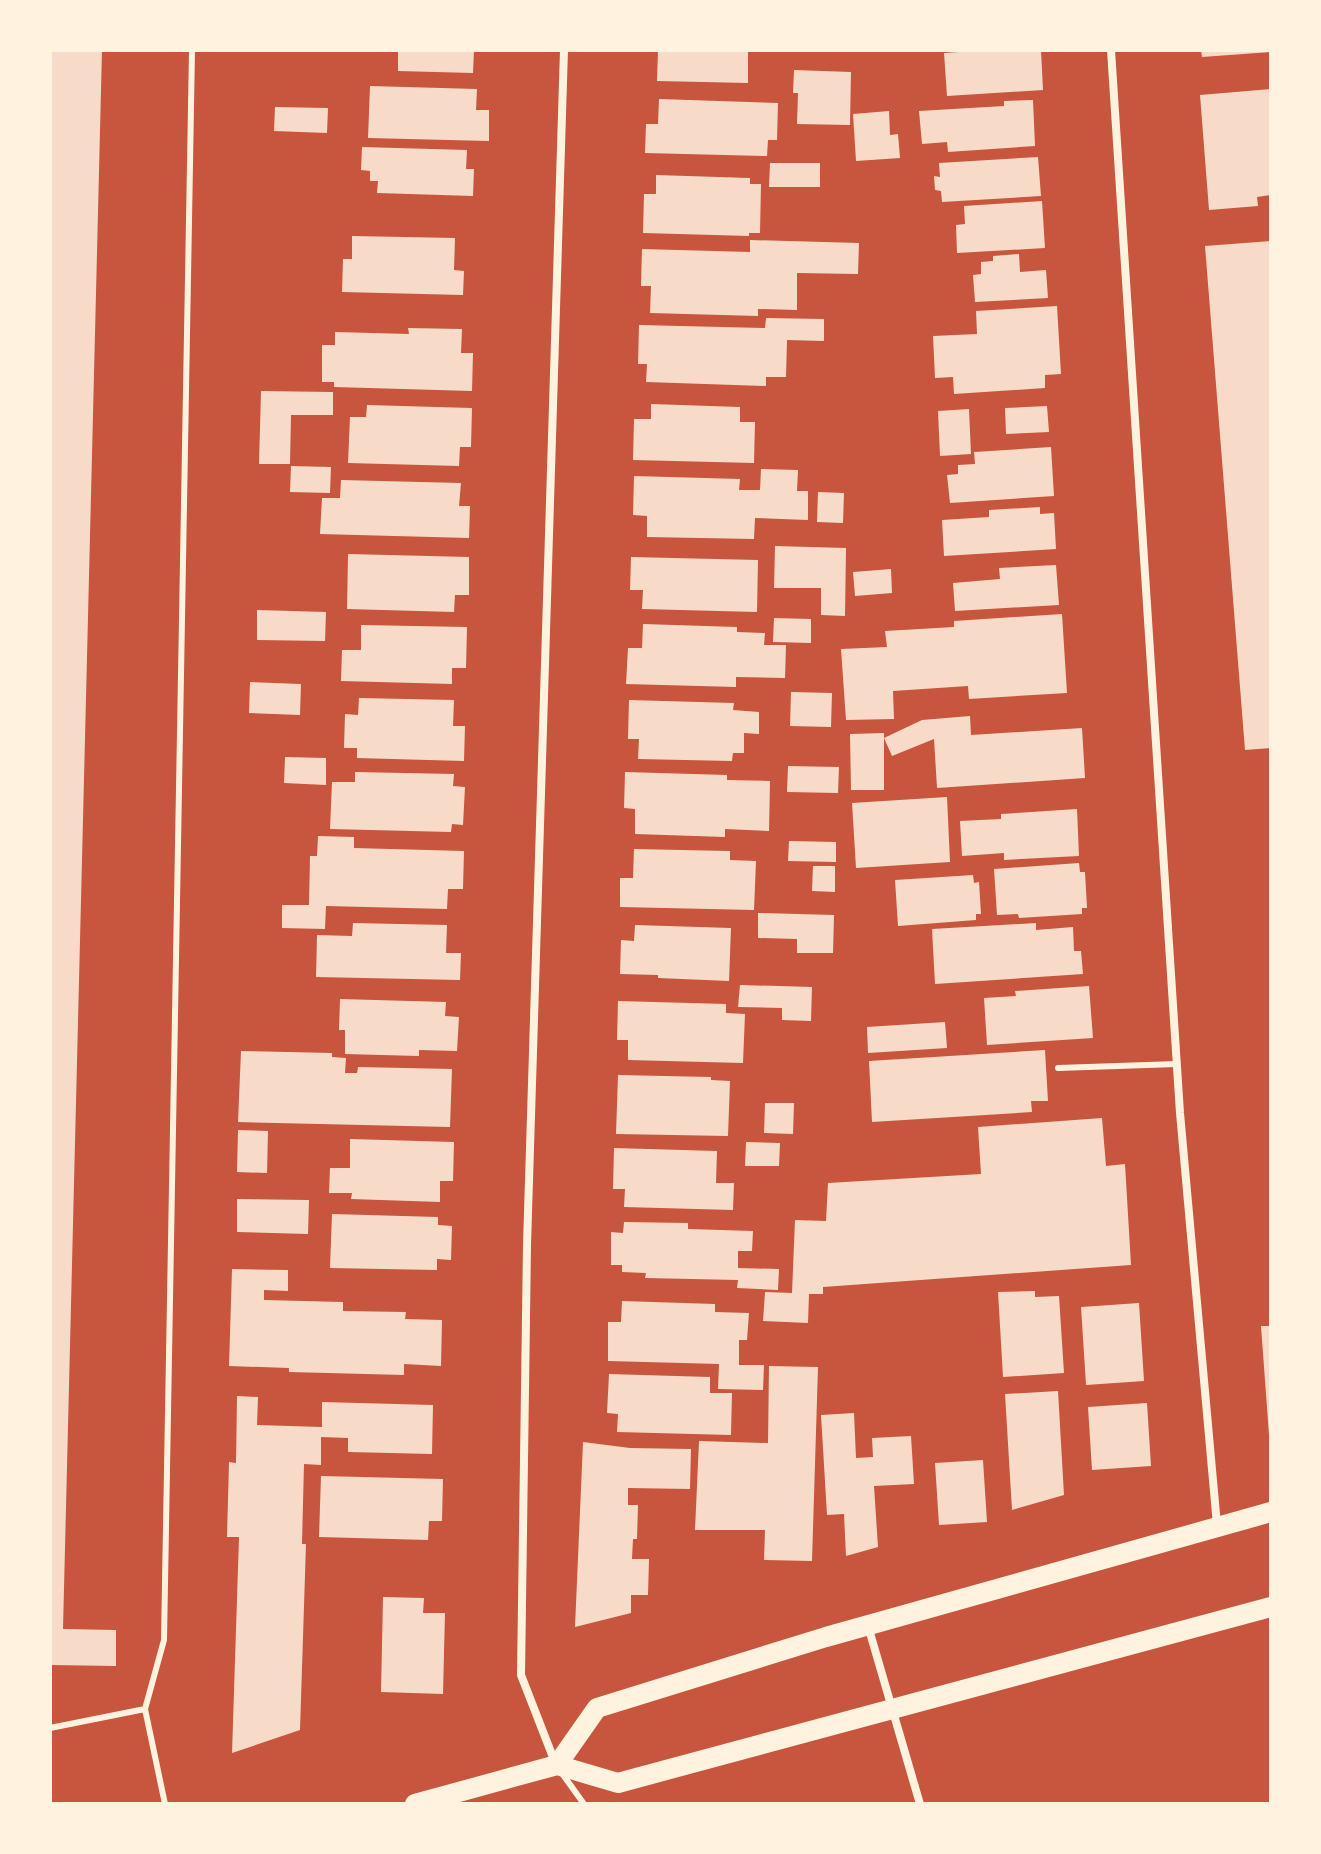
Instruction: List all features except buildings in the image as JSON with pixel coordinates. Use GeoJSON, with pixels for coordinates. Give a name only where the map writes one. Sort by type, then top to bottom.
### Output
{"type":"FeatureCollection","features":[{"type":"Feature","properties":{"kind":"main road"},"geometry":{"type":"LineString","coordinates":[[557,1765],[597,1708],[868,1626],[1271,1512]]}},
{"type":"Feature","properties":{"kind":"main road"},"geometry":{"type":"LineString","coordinates":[[415,1804],[557,1765],[618,1783],[1271,1607]]}},
{"type":"Feature","properties":{"kind":"street"},"geometry":{"type":"LineString","coordinates":[[557,1765],[521,1675],[527,1245],[564,50]]}},
{"type":"Feature","properties":{"kind":"street"},"geometry":{"type":"LineString","coordinates":[[1111,50],[1177,1064],[1217,1526]]}},
{"type":"Feature","properties":{"kind":"street"},"geometry":{"type":"LineString","coordinates":[[868,1626],[920,1804]]}},
{"type":"Feature","properties":{"kind":"lane"},"geometry":{"type":"LineString","coordinates":[[165,1804],[145,1709],[164,1640],[192,50]]}},
{"type":"Feature","properties":{"kind":"lane"},"geometry":{"type":"LineString","coordinates":[[1058,1068],[1177,1064]]}},
{"type":"Feature","properties":{"kind":"lane"},"geometry":{"type":"LineString","coordinates":[[50,1728],[145,1709]]}},
{"type":"Feature","properties":{"kind":"lane"},"geometry":{"type":"LineString","coordinates":[[557,1765],[584,1804]]}}]}
